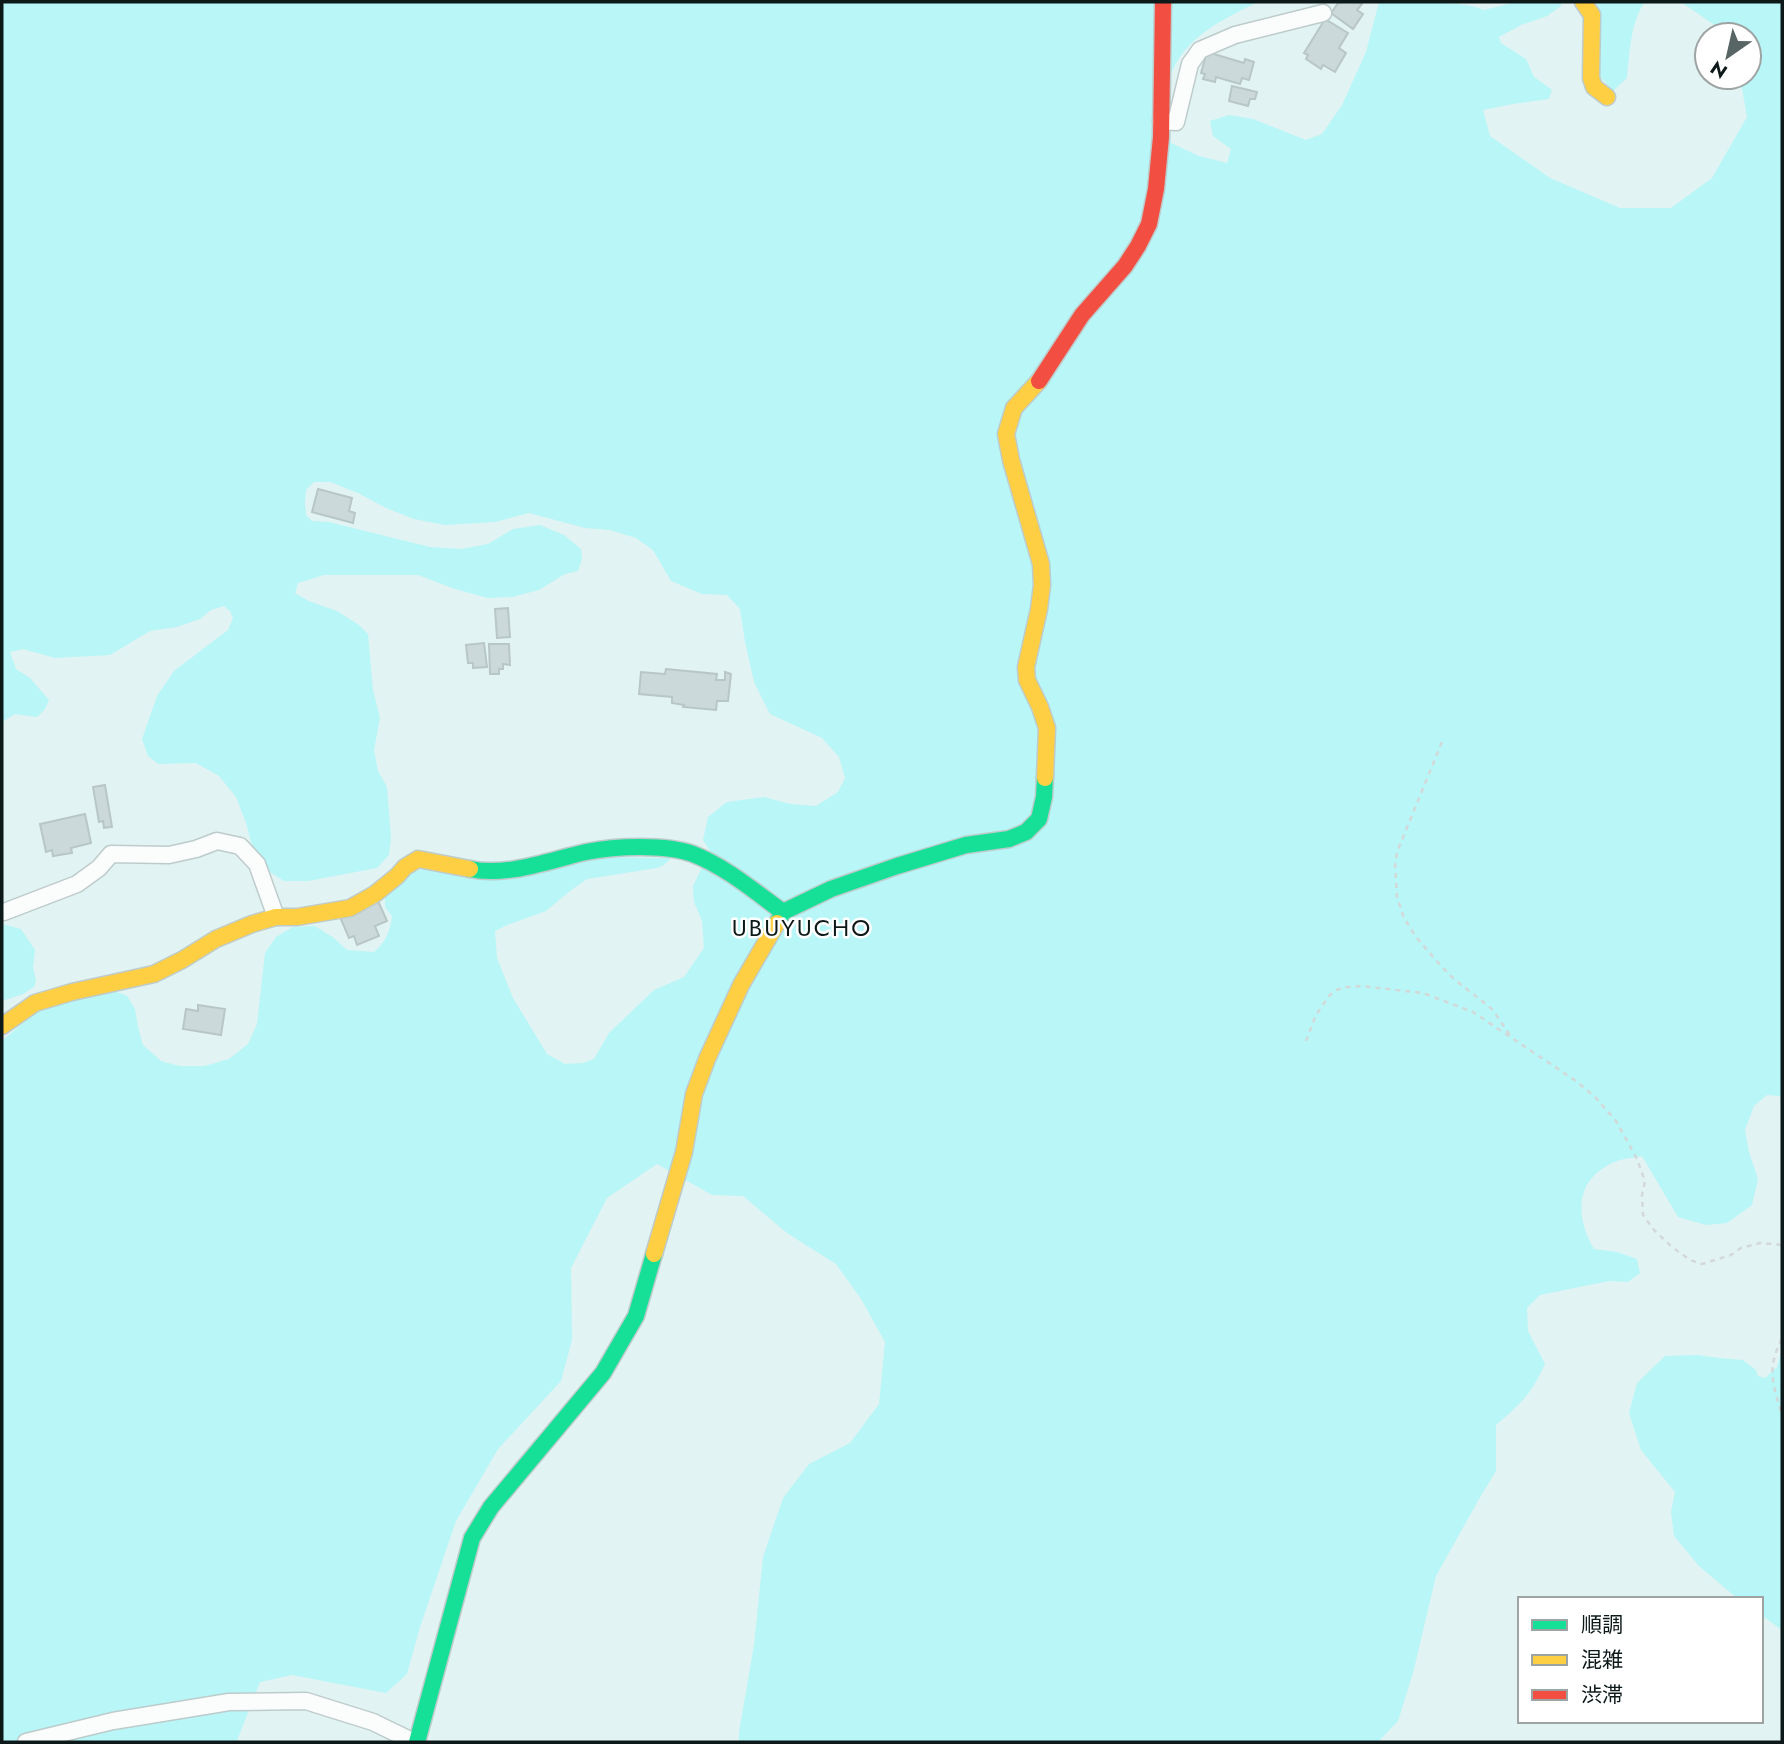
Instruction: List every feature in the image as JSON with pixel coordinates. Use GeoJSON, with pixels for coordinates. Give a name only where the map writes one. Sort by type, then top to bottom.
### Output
{"type":"FeatureCollection","features":[{"type":"Feature","properties":{"kind":"street"},"geometry":{"type":"LineString","coordinates":[[26,1742],[113,1721],[229,1702],[306,1701],[373,1721],[416,1742],[472,1538],[491,1507],[603,1373],[636,1316],[684,1152],[694,1094],[741,985],[783,912],[831,889],[897,866],[966,845],[1009,839],[1026,832],[1039,819],[1044,797],[1047,729],[1027,680],[1026,667],[1039,609],[1041,564],[1006,435],[1014,408],[1038,382],[1082,315],[1125,266],[1149,224],[1156,189],[1161,121],[1163,2]]}},
{"type":"Feature","properties":{"kind":"street"},"geometry":{"type":"LineString","coordinates":[[1583,2],[1592,15],[1591,78],[1594,87],[1607,97]]}},
{"type":"Feature","properties":{"kind":"street"},"geometry":{"type":"LineString","coordinates":[[1161,121],[1176,122],[1191,64],[1200,50],[1235,35],[1323,13]]}},
{"type":"Feature","properties":{"kind":"street"},"geometry":{"type":"LineString","coordinates":[[4,912],[77,884],[99,868],[111,854],[169,855],[217,841],[240,846],[257,863],[276,918]]}},
{"type":"Feature","properties":{"kind":"street"},"geometry":{"type":"LineString","coordinates":[[2,1026],[35,1003],[154,974],[216,939],[252,925],[276,918],[350,908],[374,894],[418,859],[479,871],[498,871],[557,862],[587,852],[655,847],[691,853],[724,869],[783,912]]}},
{"type":"Feature","properties":{"kind":"path"},"geometry":{"type":"LineString","coordinates":[[1442,742],[1397,852],[1397,897],[1404,918],[1416,937],[1454,979],[1492,1009],[1512,1038]]}},
{"type":"Feature","properties":{"kind":"path"},"geometry":{"type":"LineString","coordinates":[[1306,1041],[1316,1015],[1336,990],[1361,986],[1423,993],[1473,1012],[1576,1081],[1596,1098],[1616,1121],[1637,1159],[1645,1181],[1642,1195],[1643,1215],[1672,1247],[1690,1260],[1702,1264],[1760,1243],[1782,1245]]}},
{"type":"Feature","properties":{"kind":"path"},"geometry":{"type":"LineString","coordinates":[[1782,1339],[1774,1354],[1772,1380],[1782,1415]]}},
{"type":"Feature","properties":{"kind":"shaded area"},"geometry":{"type":"Polygon","coordinates":[[[2,2],[1258,2],[1226,18],[1197,38],[1185,50],[1169,81],[1166,100],[1171,143],[1199,156],[1227,163],[1231,149],[1213,136],[1210,121],[1229,115],[1253,119],[1306,140],[1322,134],[1342,105],[1366,52],[1379,2],[1448,3],[1484,10],[1516,2],[1562,2],[1561,6],[1547,16],[1521,25],[1499,37],[1501,43],[1526,59],[1534,77],[1552,90],[1549,99],[1483,110],[1490,136],[1550,178],[1620,208],[1671,208],[1712,178],[1747,117],[1742,91],[1763,91],[1763,21],[1709,21],[1681,2],[1782,2],[1782,1098],[1767,1095],[1754,1106],[1745,1130],[1758,1179],[1752,1205],[1727,1223],[1706,1225],[1678,1217],[1642,1156],[1620,1160],[1605,1167],[1594,1175],[1587,1185],[1581,1209],[1587,1235],[1594,1249],[1617,1252],[1637,1259],[1640,1273],[1628,1282],[1609,1281],[1540,1295],[1527,1308],[1528,1331],[1545,1364],[1525,1398],[1496,1425],[1496,1471],[1436,1576],[1413,1673],[1398,1721],[1378,1742],[739,1742],[754,1645],[763,1557],[783,1498],[809,1464],[850,1443],[879,1404],[885,1342],[861,1299],[836,1264],[787,1233],[743,1196],[712,1195],[657,1164],[607,1198],[571,1268],[572,1340],[561,1381],[498,1449],[456,1521],[407,1674],[386,1693],[292,1675],[260,1682],[237,1742],[2,1742],[2,1041],[38,1010],[110,989],[127,996],[135,1009],[143,1045],[161,1061],[179,1066],[205,1066],[229,1059],[248,1044],[257,1024],[265,953],[276,937],[293,927],[315,926],[347,950],[374,952],[389,931],[392,916],[385,907],[385,897],[413,872],[431,867],[598,857],[671,858],[657,868],[587,879],[546,911],[495,931],[497,958],[513,998],[547,1054],[565,1064],[583,1063],[594,1059],[609,1033],[654,990],[684,977],[704,948],[702,921],[694,902],[693,886],[710,851],[703,840],[708,817],[727,802],[764,797],[790,804],[816,806],[838,792],[845,778],[839,757],[822,738],[770,714],[754,682],[740,609],[727,595],[702,594],[671,581],[653,550],[636,538],[529,513],[495,522],[445,525],[414,519],[330,482],[314,482],[306,490],[306,515],[312,521],[329,522],[430,547],[461,549],[488,544],[513,529],[540,525],[564,535],[581,549],[582,559],[578,571],[565,574],[539,590],[512,597],[488,598],[418,575],[324,575],[298,583],[295,593],[337,611],[368,634],[373,690],[380,718],[374,750],[378,771],[387,787],[391,838],[389,855],[377,868],[308,881],[284,881],[270,872],[253,849],[236,797],[219,776],[196,763],[158,764],[148,756],[142,739],[157,696],[174,671],[228,630],[233,618],[224,606],[177,627],[150,631],[110,655],[55,658],[23,649],[10,652],[16,669],[30,678],[49,700],[37,717],[15,714],[2,722],[2,2]]]}},
{"type":"Feature","properties":{"kind":"shaded area"},"geometry":{"type":"Polygon","coordinates":[[[1597,2],[1645,2],[1634,28],[1627,78],[1613,91],[1598,74],[1597,2]]]}},
{"type":"Feature","properties":{"kind":"shaded area"},"geometry":{"type":"Polygon","coordinates":[[[2,924],[21,929],[35,950],[33,967],[36,981],[34,987],[23,994],[2,1001],[2,924]]]}},
{"type":"Feature","properties":{"kind":"shaded area"},"geometry":{"type":"Polygon","coordinates":[[[1782,1350],[1782,1630],[1763,1616],[1763,1597],[1736,1597],[1699,1566],[1674,1536],[1671,1512],[1675,1492],[1641,1450],[1629,1413],[1637,1383],[1665,1356],[1697,1355],[1743,1360],[1756,1370],[1758,1376],[1765,1378],[1777,1367],[1782,1350]]]}},
{"type":"Feature","properties":{"kind":"building"},"geometry":{"type":"Polygon","coordinates":[[[1339,2],[1362,4],[1357,10],[1363,14],[1353,29],[1331,13],[1339,2]]]}},
{"type":"Feature","properties":{"kind":"building"},"geometry":{"type":"Polygon","coordinates":[[[1325,19],[1348,33],[1339,48],[1346,53],[1335,72],[1323,65],[1321,69],[1306,59],[1308,55],[1304,53],[1325,19]]]}},
{"type":"Feature","properties":{"kind":"building"},"geometry":{"type":"Polygon","coordinates":[[[1207,52],[1244,63],[1245,59],[1254,62],[1249,80],[1242,78],[1240,84],[1216,77],[1215,82],[1203,79],[1205,74],[1201,73],[1207,52]]]}},
{"type":"Feature","properties":{"kind":"building"},"geometry":{"type":"Polygon","coordinates":[[[1232,86],[1257,92],[1255,99],[1250,99],[1248,106],[1229,101],[1232,86]]]}},
{"type":"Feature","properties":{"kind":"building"},"geometry":{"type":"Polygon","coordinates":[[[318,489],[352,498],[349,511],[355,513],[353,523],[312,512],[318,489]]]}},
{"type":"Feature","properties":{"kind":"building"},"geometry":{"type":"Polygon","coordinates":[[[508,608],[510,637],[497,638],[495,609],[508,608]]]}},
{"type":"Feature","properties":{"kind":"building"},"geometry":{"type":"Polygon","coordinates":[[[484,643],[487,667],[473,668],[473,663],[468,663],[466,645],[484,643]]]}},
{"type":"Feature","properties":{"kind":"building"},"geometry":{"type":"Polygon","coordinates":[[[489,644],[509,644],[510,665],[503,664],[499,674],[490,674],[489,644]]]}},
{"type":"Feature","properties":{"kind":"building"},"geometry":{"type":"Polygon","coordinates":[[[666,669],[717,674],[716,680],[725,680],[725,672],[731,674],[728,701],[717,701],[716,710],[683,707],[684,705],[672,703],[672,697],[639,694],[641,672],[665,674],[666,669]]]}},
{"type":"Feature","properties":{"kind":"building"},"geometry":{"type":"Polygon","coordinates":[[[105,785],[112,827],[104,828],[103,821],[99,822],[93,787],[105,785]]]}},
{"type":"Feature","properties":{"kind":"building"},"geometry":{"type":"Polygon","coordinates":[[[85,814],[91,843],[71,848],[72,853],[53,856],[52,850],[46,852],[40,824],[85,814]]]}},
{"type":"Feature","properties":{"kind":"building"},"geometry":{"type":"Polygon","coordinates":[[[378,901],[387,921],[375,926],[379,936],[357,945],[354,936],[349,938],[340,917],[378,901]]]}},
{"type":"Feature","properties":{"kind":"building"},"geometry":{"type":"Polygon","coordinates":[[[198,1005],[225,1009],[221,1035],[183,1029],[186,1009],[198,1011],[198,1005]]]}},
{"type":"Feature","properties":{"kind":"traffic: fast"},"geometry":{"type":"LineString","coordinates":[[777,923],[783,912],[831,889],[966,845],[1009,839],[1026,832],[1039,819],[1045,778]]}},
{"type":"Feature","properties":{"kind":"traffic: fast"},"geometry":{"type":"LineString","coordinates":[[470,869],[514,869],[611,848],[669,849],[693,854],[717,866],[783,912]]}},
{"type":"Feature","properties":{"kind":"traffic: fast"},"geometry":{"type":"LineString","coordinates":[[417,1742],[472,1538],[491,1507],[603,1373],[636,1316],[654,1254]]}},
{"type":"Feature","properties":{"kind":"traffic: slow"},"geometry":{"type":"LineString","coordinates":[[1583,2],[1592,15],[1591,78],[1594,87],[1607,97]]}},
{"type":"Feature","properties":{"kind":"traffic: slow"},"geometry":{"type":"LineString","coordinates":[[1039,381],[1014,408],[1006,434],[1041,564],[1039,609],[1026,667],[1027,680],[1047,728],[1045,778]]}},
{"type":"Feature","properties":{"kind":"traffic: slow"},"geometry":{"type":"LineString","coordinates":[[2,1026],[35,1003],[154,974],[216,939],[252,924],[276,917],[297,917],[350,908],[375,894],[418,859],[470,869]]}},
{"type":"Feature","properties":{"kind":"traffic: slow"},"geometry":{"type":"LineString","coordinates":[[654,1254],[684,1152],[694,1094],[707,1059],[741,985],[777,923]]}},
{"type":"Feature","properties":{"kind":"traffic: jam"},"geometry":{"type":"LineString","coordinates":[[1039,381],[1082,315],[1125,266],[1149,224],[1156,189],[1161,137],[1163,2]]}},
{"type":"Feature","properties":{"kind":"district","name":"UBUYUCHO"},"geometry":{"type":"Point","coordinates":[802,928]}}]}
